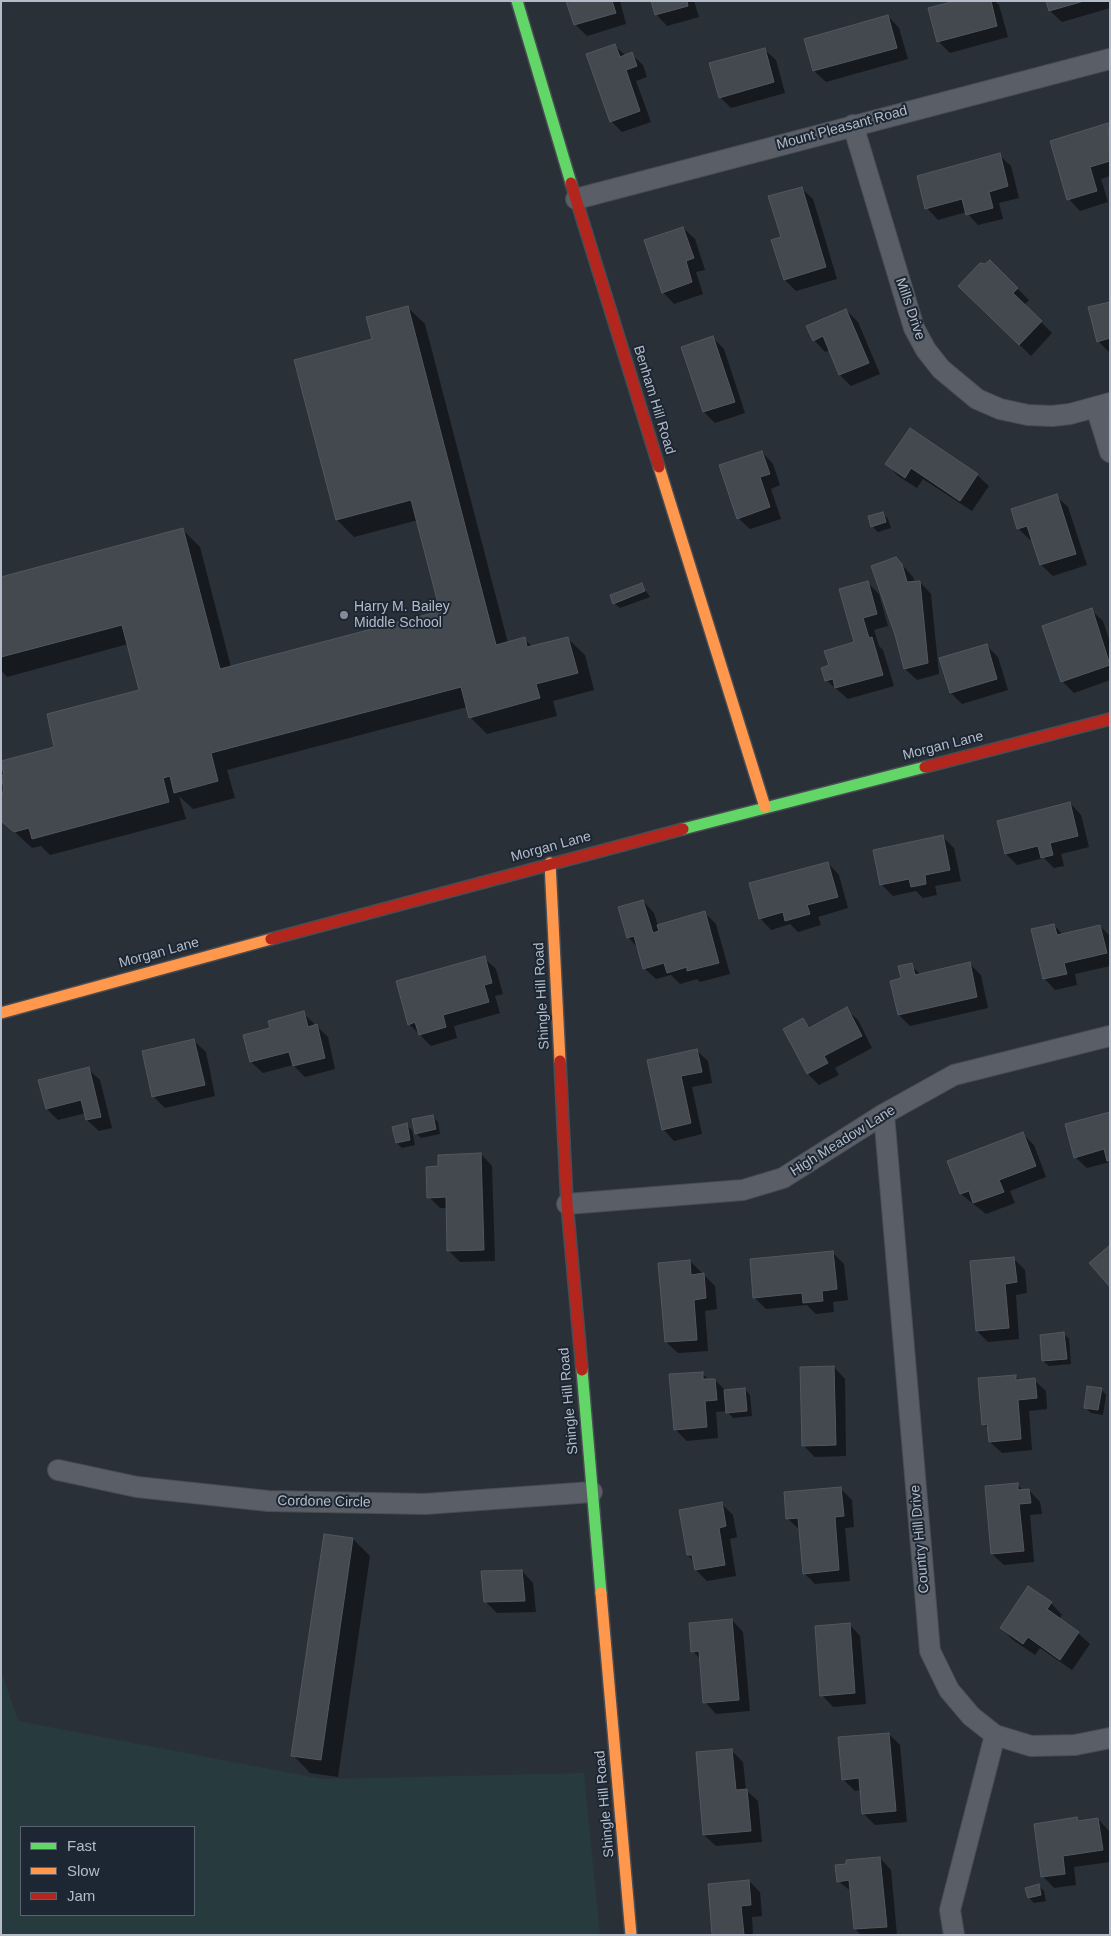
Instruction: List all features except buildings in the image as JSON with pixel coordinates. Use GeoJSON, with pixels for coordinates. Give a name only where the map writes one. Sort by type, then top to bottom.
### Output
{"type":"FeatureCollection","features":[{"type":"Feature","properties":{"kind":"street","name":"Benham Hill Road"},"geometry":{"type":"LineString","coordinates":[[517,1],[576,199],[765,807]]}},
{"type":"Feature","properties":{"kind":"street","name":"Mount Pleasant Road"},"geometry":{"type":"LineString","coordinates":[[576,199],[1110,59]]}},
{"type":"Feature","properties":{"kind":"street","name":"Mills Drive"},"geometry":{"type":"LineString","coordinates":[[853,125],[914,328],[926,350],[940,369],[977,399],[1000,408],[1028,415],[1052,416],[1103,405]]}},
{"type":"Feature","properties":{"kind":"street"},"geometry":{"type":"LineString","coordinates":[[1103,405],[1110,452]]}},
{"type":"Feature","properties":{"kind":"street","name":"Morgan Lane"},"geometry":{"type":"LineString","coordinates":[[1,1013],[550,863],[1110,719]]}},
{"type":"Feature","properties":{"kind":"street","name":"Shingle Hill Road"},"geometry":{"type":"LineString","coordinates":[[550,863],[567,1204],[631,1935]]}},
{"type":"Feature","properties":{"kind":"street","name":"High Meadow Lane"},"geometry":{"type":"LineString","coordinates":[[567,1204],[751,1188],[783,1178],[884,1114],[954,1076],[1110,1036]]}},
{"type":"Feature","properties":{"kind":"street","name":"Country Hill Drive"},"geometry":{"type":"LineString","coordinates":[[884,1114],[930,1651],[949,1690],[971,1716],[995,1735]]}},
{"type":"Feature","properties":{"kind":"street","name":"Cordone Circle"},"geometry":{"type":"LineString","coordinates":[[58,1470],[136,1487],[268,1501],[425,1504],[592,1492]]}},
{"type":"Feature","properties":{"kind":"street"},"geometry":{"type":"LineString","coordinates":[[954,1935],[950,1910],[995,1735],[1031,1746],[1075,1745],[1110,1738]]}},
{"type":"Feature","properties":{"kind":"green space"},"geometry":{"type":"Polygon","coordinates":[[[1,1670],[18,1721],[322,1779],[584,1773],[600,1935],[1,1935],[1,1670]]]}},
{"type":"Feature","properties":{"kind":"traffic: fast"},"geometry":{"type":"LineString","coordinates":[[517,1],[571,183]]}},
{"type":"Feature","properties":{"kind":"traffic: fast"},"geometry":{"type":"LineString","coordinates":[[683,829],[925,767]]}},
{"type":"Feature","properties":{"kind":"traffic: fast"},"geometry":{"type":"LineString","coordinates":[[582,1370],[601,1593]]}},
{"type":"Feature","properties":{"kind":"traffic: slow"},"geometry":{"type":"LineString","coordinates":[[659,467],[765,807]]}},
{"type":"Feature","properties":{"kind":"traffic: slow"},"geometry":{"type":"LineString","coordinates":[[550,863],[560,1061]]}},
{"type":"Feature","properties":{"kind":"traffic: slow"},"geometry":{"type":"LineString","coordinates":[[1,1013],[271,939]]}},
{"type":"Feature","properties":{"kind":"traffic: slow"},"geometry":{"type":"LineString","coordinates":[[601,1593],[631,1935]]}},
{"type":"Feature","properties":{"kind":"traffic: jam"},"geometry":{"type":"LineString","coordinates":[[571,183],[659,467]]}},
{"type":"Feature","properties":{"kind":"traffic: jam"},"geometry":{"type":"LineString","coordinates":[[925,767],[1110,719]]}},
{"type":"Feature","properties":{"kind":"traffic: jam"},"geometry":{"type":"LineString","coordinates":[[271,939],[683,829]]}},
{"type":"Feature","properties":{"kind":"traffic: jam"},"geometry":{"type":"LineString","coordinates":[[560,1061],[567,1204],[582,1370]]}},
{"type":"Feature","properties":{"kind":"place","name":"Harry M. Bailey Middle School"},"geometry":{"type":"Point","coordinates":[344,615]}}]}
